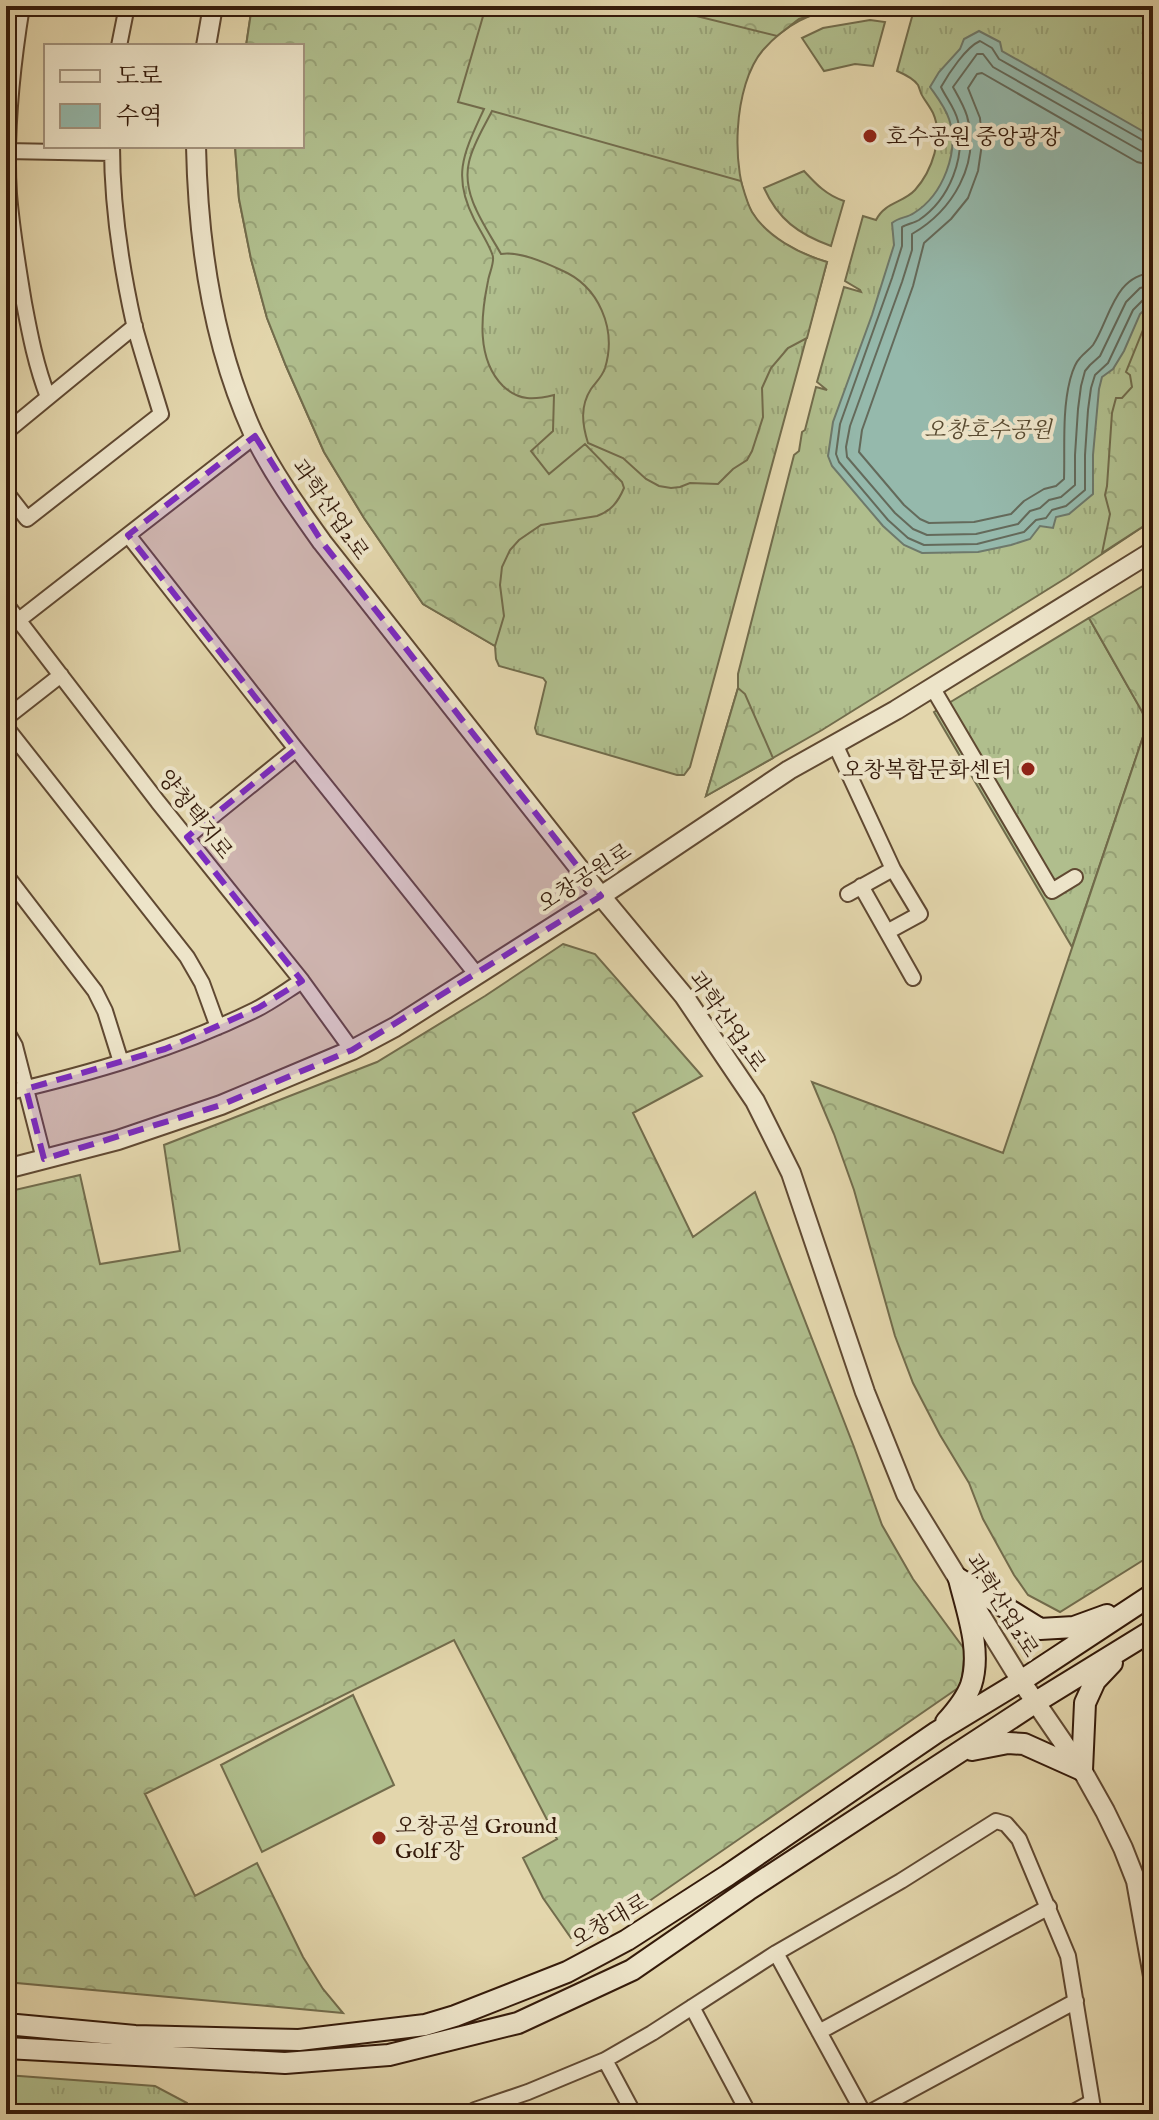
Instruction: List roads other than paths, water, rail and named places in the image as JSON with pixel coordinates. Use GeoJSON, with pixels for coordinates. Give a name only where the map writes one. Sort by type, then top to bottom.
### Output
{"type":"FeatureCollection","features":[{"type":"Feature","properties":{"kind":"main road"},"geometry":{"type":"LineString","coordinates":[[959,1579],[1040,1629],[1074,1627],[1145,1600]]}},
{"type":"Feature","properties":{"kind":"main road"},"geometry":{"type":"LineString","coordinates":[[937,1732],[960,1706],[971,1685],[973,1642],[959,1579]]}},
{"type":"Feature","properties":{"kind":"main road","name":"오창대로"},"geometry":{"type":"LineString","coordinates":[[6,2024],[135,2036],[299,2040],[400,2029],[440,2021],[567,1972],[627,1940],[937,1732],[1145,1600]]}},
{"type":"Feature","properties":{"kind":"main road"},"geometry":{"type":"LineString","coordinates":[[6,2048],[285,2063],[389,2055],[518,2023],[632,1970],[748,1890],[1036,1702],[1153,1630]]}},
{"type":"Feature","properties":{"kind":"main road"},"geometry":{"type":"LineString","coordinates":[[958,1754],[1008,1743],[1024,1744],[1082,1770],[1085,1703],[1095,1681],[1129,1645]]}},
{"type":"Feature","properties":{"kind":"street"},"geometry":{"type":"LineString","coordinates":[[22,6],[10,64],[7,151],[11,250],[37,371],[48,397]]}},
{"type":"Feature","properties":{"kind":"street"},"geometry":{"type":"LineString","coordinates":[[119,44],[127,6]]}},
{"type":"Feature","properties":{"kind":"street"},"geometry":{"type":"LineString","coordinates":[[206,44],[213,6]]}},
{"type":"Feature","properties":{"kind":"street","name":"과학산업2로"},"geometry":{"type":"LineString","coordinates":[[196,148],[201,244],[209,293],[228,364],[255,436],[280,482],[322,542],[601,896],[684,996],[755,1101],[803,1204],[865,1392],[906,1494],[1105,1811],[1136,1881],[1153,1976]]}},
{"type":"Feature","properties":{"kind":"street"},"geometry":{"type":"LineString","coordinates":[[6,492],[27,519],[161,414],[135,326],[115,208],[112,149],[7,151]]}},
{"type":"Feature","properties":{"kind":"street"},"geometry":{"type":"LineString","coordinates":[[6,432],[135,326]]}},
{"type":"Feature","properties":{"kind":"street"},"geometry":{"type":"LineString","coordinates":[[6,630],[255,436]]}},
{"type":"Feature","properties":{"kind":"street"},"geometry":{"type":"LineString","coordinates":[[128,535],[477,975]]}},
{"type":"Feature","properties":{"kind":"street","name":"오창공원로"},"geometry":{"type":"LineString","coordinates":[[6,1169],[118,1140],[206,1111],[352,1050],[395,1027],[601,896],[789,770],[932,687],[1153,551]]}},
{"type":"Feature","properties":{"kind":"street","name":"양청택지로"},"geometry":{"type":"LineString","coordinates":[[6,604],[302,981],[352,1050]]}},
{"type":"Feature","properties":{"kind":"street"},"geometry":{"type":"LineString","coordinates":[[6,718],[61,675]]}},
{"type":"Feature","properties":{"kind":"street"},"geometry":{"type":"LineString","coordinates":[[932,687],[1052,891],[1075,877]]}},
{"type":"Feature","properties":{"kind":"street"},"geometry":{"type":"LineString","coordinates":[[6,727],[187,957],[202,983],[218,1027]]}},
{"type":"Feature","properties":{"kind":"street"},"geometry":{"type":"LineString","coordinates":[[835,744],[893,869],[920,914],[887,932]]}},
{"type":"Feature","properties":{"kind":"street"},"geometry":{"type":"LineString","coordinates":[[187,837],[296,749]]}},
{"type":"Feature","properties":{"kind":"street"},"geometry":{"type":"LineString","coordinates":[[893,869],[855,890],[887,932],[913,978]]}},
{"type":"Feature","properties":{"kind":"street"},"geometry":{"type":"LineString","coordinates":[[6,875],[95,991],[105,1011],[121,1062]]}},
{"type":"Feature","properties":{"kind":"street"},"geometry":{"type":"LineString","coordinates":[[6,1093],[165,1049],[258,1008],[302,981]]}},
{"type":"Feature","properties":{"kind":"street"},"geometry":{"type":"LineString","coordinates":[[6,1030],[15,1046],[44,1159]]}},
{"type":"Feature","properties":{"kind":"street"},"geometry":{"type":"LineString","coordinates":[[474,2114],[475,2110],[605,2060],[996,1821],[1006,1824],[1019,1839],[1068,1956],[1093,2108],[1070,2114]]}},
{"type":"Feature","properties":{"kind":"street"},"geometry":{"type":"LineString","coordinates":[[819,2032],[1049,1907]]}},
{"type":"Feature","properties":{"kind":"street"},"geometry":{"type":"LineString","coordinates":[[776,1953],[866,2114],[1076,2001]]}},
{"type":"Feature","properties":{"kind":"street"},"geometry":{"type":"LineString","coordinates":[[692,2007],[749,2114]]}},
{"type":"Feature","properties":{"kind":"street"},"geometry":{"type":"LineString","coordinates":[[605,2060],[634,2114]]}},
{"type":"Feature","properties":{"kind":"water"},"geometry":{"type":"Polygon","coordinates":[[[979,31],[1000,42],[1002,51],[1153,137],[1153,302],[1140,314],[1113,369],[1102,377],[1093,455],[1093,494],[1069,514],[1056,517],[1053,528],[1040,526],[1030,539],[978,552],[922,553],[904,545],[883,526],[832,466],[828,456],[833,422],[894,245],[892,223],[914,213],[933,195],[941,184],[950,158],[952,131],[949,119],[930,87],[960,49],[964,39],[979,31]]]}},
{"type":"Feature","properties":{"kind":"place","name":"호수공원 중앙광장"},"geometry":{"type":"Point","coordinates":[870,136]}},
{"type":"Feature","properties":{"kind":"place","name":"오창복합문화센터"},"geometry":{"type":"Point","coordinates":[1028,769]}},
{"type":"Feature","properties":{"kind":"place","name":"오창공설 Ground Golf 장"},"geometry":{"type":"Point","coordinates":[379,1838]}},
{"type":"Feature","properties":{"kind":"park label","name":"오창호수공원"},"geometry":{"type":"Point","coordinates":[988,429]}}]}
